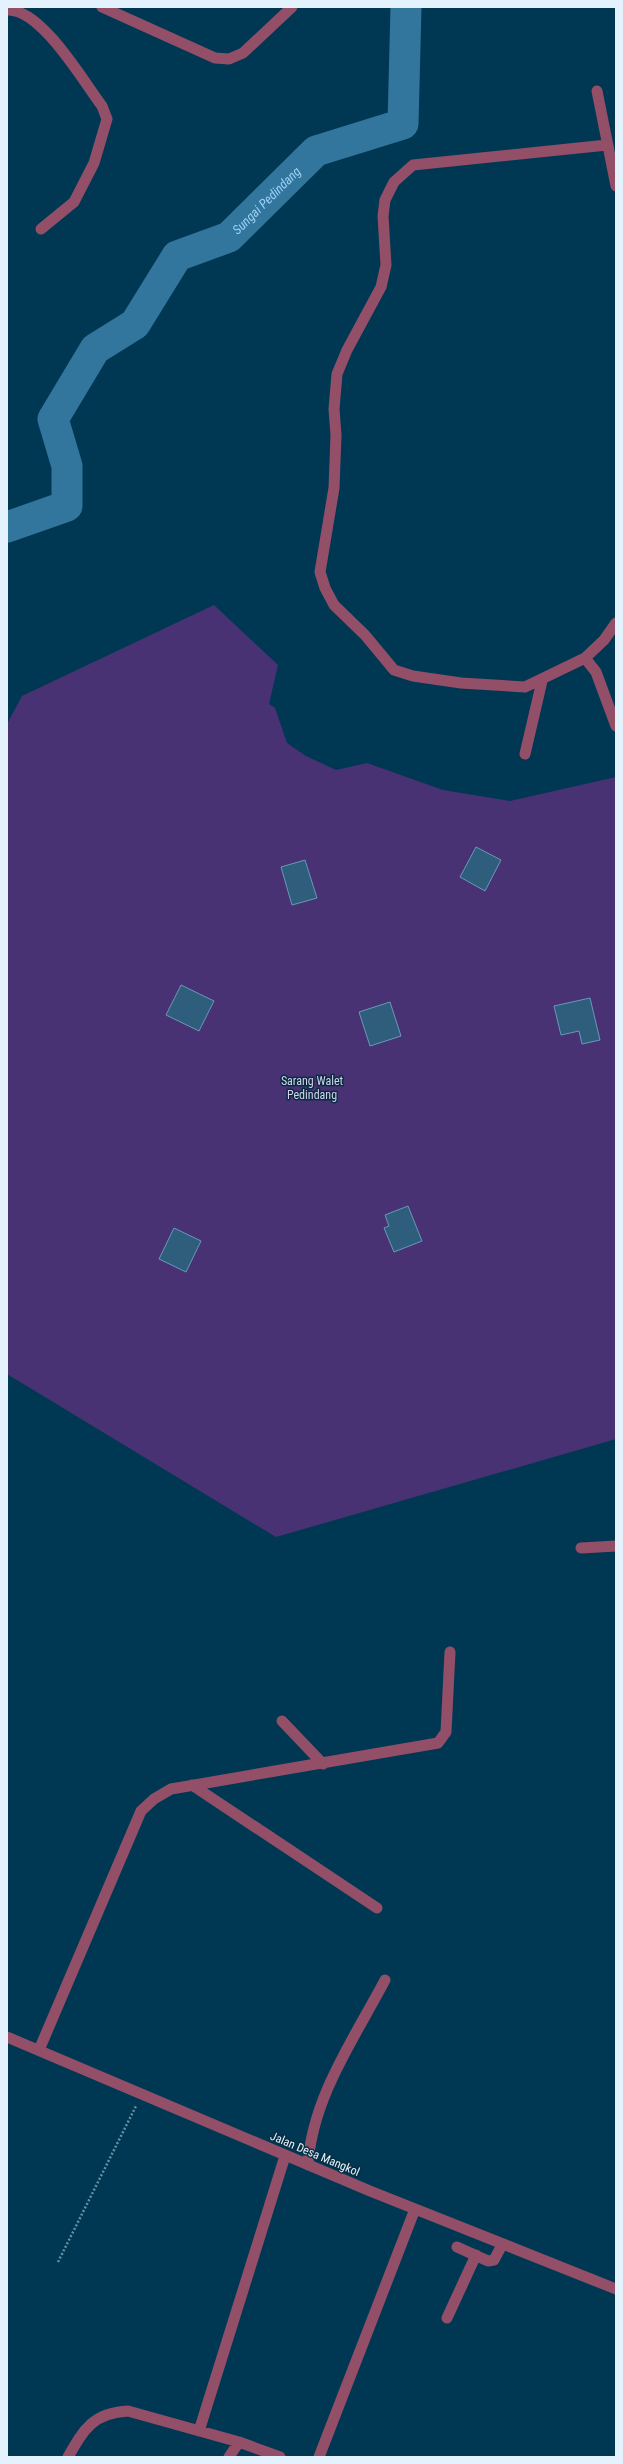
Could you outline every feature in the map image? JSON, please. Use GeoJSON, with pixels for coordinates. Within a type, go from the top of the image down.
{"type":"FeatureCollection","features":[{"type":"Feature","properties":{"kind":"street"},"geometry":{"type":"LineString","coordinates":[[102,7],[215,58],[229,59],[243,53],[292,7]]}},
{"type":"Feature","properties":{"kind":"street"},"geometry":{"type":"LineString","coordinates":[[12,9],[37,22],[51,36],[102,106],[107,118],[94,163],[74,202],[41,230]]}},
{"type":"Feature","properties":{"kind":"street"},"geometry":{"type":"LineString","coordinates":[[597,91],[616,186]]}},
{"type":"Feature","properties":{"kind":"street"},"geometry":{"type":"LineString","coordinates":[[607,145],[413,165],[394,182],[385,200],[383,216],[386,264],[381,287],[347,350],[337,374],[334,488],[320,572],[334,605],[365,635],[394,670],[413,676],[490,686],[525,687],[542,681],[585,658],[604,640],[616,623]]}},
{"type":"Feature","properties":{"kind":"street"},"geometry":{"type":"LineString","coordinates":[[585,658],[596,672],[616,726]]}},
{"type":"Feature","properties":{"kind":"street"},"geometry":{"type":"LineString","coordinates":[[525,754],[542,681]]}},
{"type":"Feature","properties":{"kind":"street"},"geometry":{"type":"LineString","coordinates":[[581,1548],[616,1546]]}},
{"type":"Feature","properties":{"kind":"street"},"geometry":{"type":"LineString","coordinates":[[39,2050],[141,1812],[154,1799],[171,1790],[192,1785],[438,1743],[446,1732],[450,1652]]}},
{"type":"Feature","properties":{"kind":"street"},"geometry":{"type":"LineString","coordinates":[[282,1721],[322,1764]]}},
{"type":"Feature","properties":{"kind":"street"},"geometry":{"type":"LineString","coordinates":[[192,1785],[377,1908]]}},
{"type":"Feature","properties":{"kind":"street"},"geometry":{"type":"LineString","coordinates":[[308,2165],[310,2140],[314,2121],[341,2061],[386,1980]]}},
{"type":"Feature","properties":{"kind":"street","name":"Jalan Desa Mangkol"},"geometry":{"type":"LineString","coordinates":[[7,2037],[285,2156],[415,2209],[460,2225],[502,2245],[616,2289]]}},
{"type":"Feature","properties":{"kind":"street"},"geometry":{"type":"LineString","coordinates":[[199,2431],[285,2156]]}},
{"type":"Feature","properties":{"kind":"street"},"geometry":{"type":"LineString","coordinates":[[319,2457],[415,2209]]}},
{"type":"Feature","properties":{"kind":"street"},"geometry":{"type":"LineString","coordinates":[[457,2247],[491,2261],[502,2245]]}},
{"type":"Feature","properties":{"kind":"street"},"geometry":{"type":"LineString","coordinates":[[447,2318],[476,2255]]}},
{"type":"Feature","properties":{"kind":"street"},"geometry":{"type":"LineString","coordinates":[[68,2457],[82,2432],[96,2419],[112,2412],[128,2411],[239,2442],[280,2457]]}},
{"type":"Feature","properties":{"kind":"street"},"geometry":{"type":"LineString","coordinates":[[229,2457],[239,2442]]}},
{"type":"Feature","properties":{"kind":"path"},"geometry":{"type":"LineString","coordinates":[[58,2262],[142,2095]]}},
{"type":"Feature","properties":{"kind":"green space","name":"Sarang Walet Pedindang"},"geometry":{"type":"Polygon","coordinates":[[[214,605],[278,665],[269,704],[275,708],[287,743],[306,756],[336,770],[367,763],[443,790],[510,801],[616,777],[616,1439],[276,1537],[7,1374],[7,724],[22,696],[214,605]]]}},
{"type":"Feature","properties":{"kind":"building"},"geometry":{"type":"Polygon","coordinates":[[[476,847],[501,860],[485,891],[460,877],[476,847]]]}},
{"type":"Feature","properties":{"kind":"building"},"geometry":{"type":"Polygon","coordinates":[[[305,860],[317,898],[292,905],[281,867],[305,860]]]}},
{"type":"Feature","properties":{"kind":"building"},"geometry":{"type":"Polygon","coordinates":[[[181,985],[214,1001],[199,1031],[166,1015],[181,985]]]}},
{"type":"Feature","properties":{"kind":"building"},"geometry":{"type":"Polygon","coordinates":[[[590,998],[600,1040],[582,1044],[579,1031],[561,1035],[554,1006],[590,998]]]}},
{"type":"Feature","properties":{"kind":"building"},"geometry":{"type":"Polygon","coordinates":[[[390,1002],[401,1036],[370,1046],[359,1012],[390,1002]]]}},
{"type":"Feature","properties":{"kind":"building"},"geometry":{"type":"Polygon","coordinates":[[[408,1206],[422,1241],[394,1252],[384,1228],[389,1226],[385,1215],[408,1206]]]}},
{"type":"Feature","properties":{"kind":"building"},"geometry":{"type":"Polygon","coordinates":[[[174,1228],[201,1241],[186,1272],[159,1259],[174,1228]]]}},
{"type":"Feature","properties":{"kind":"waterway","name":"Sungai Pedindang"},"geometry":{"type":"LineString","coordinates":[[7,527],[67,506],[67,466],[53,419],[95,349],[135,324],[177,256],[229,237],[316,151],[403,124],[406,7]]}}]}
